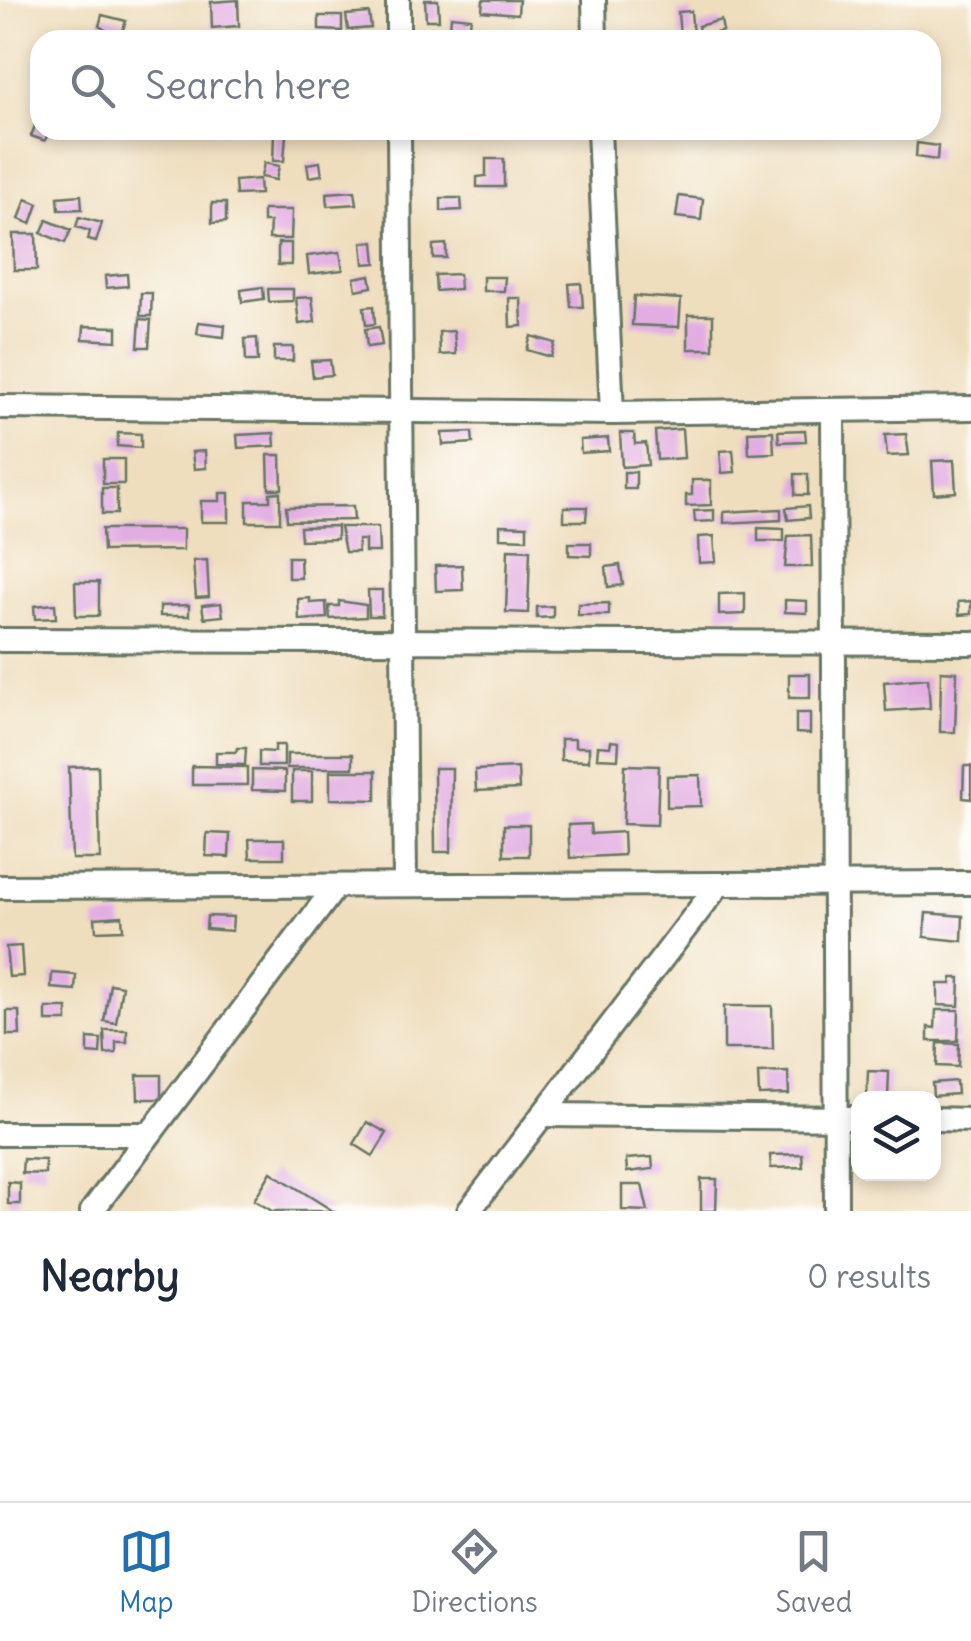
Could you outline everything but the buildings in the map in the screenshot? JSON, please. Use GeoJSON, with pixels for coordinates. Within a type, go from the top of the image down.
{"type":"FeatureCollection","features":[{"type":"Feature","properties":{"kind":"street"},"geometry":{"type":"LineString","coordinates":[[398,0],[398,30]]}},
{"type":"Feature","properties":{"kind":"street"},"geometry":{"type":"LineString","coordinates":[[594,0],[596,30]]}},
{"type":"Feature","properties":{"kind":"street"},"geometry":{"type":"LineString","coordinates":[[399,140],[405,885]]}},
{"type":"Feature","properties":{"kind":"street"},"geometry":{"type":"LineString","coordinates":[[600,140],[612,413]]}},
{"type":"Feature","properties":{"kind":"street"},"geometry":{"type":"LineString","coordinates":[[0,407],[612,413],[971,408]]}},
{"type":"Feature","properties":{"kind":"street"},"geometry":{"type":"LineString","coordinates":[[833,410],[835,884],[847,1118],[836,1211]]}},
{"type":"Feature","properties":{"kind":"street"},"geometry":{"type":"LineString","coordinates":[[0,640],[971,643]]}},
{"type":"Feature","properties":{"kind":"street"},"geometry":{"type":"LineString","coordinates":[[0,887],[971,883]]}},
{"type":"Feature","properties":{"kind":"street"},"geometry":{"type":"LineString","coordinates":[[469,1211],[719,884]]}},
{"type":"Feature","properties":{"kind":"street"},"geometry":{"type":"LineString","coordinates":[[92,1211],[336,886]]}},
{"type":"Feature","properties":{"kind":"street"},"geometry":{"type":"LineString","coordinates":[[542,1115],[847,1118]]}},
{"type":"Feature","properties":{"kind":"street"},"geometry":{"type":"LineString","coordinates":[[941,1119],[971,1120]]}},
{"type":"Feature","properties":{"kind":"street"},"geometry":{"type":"LineString","coordinates":[[0,1134],[149,1134]]}}]}
